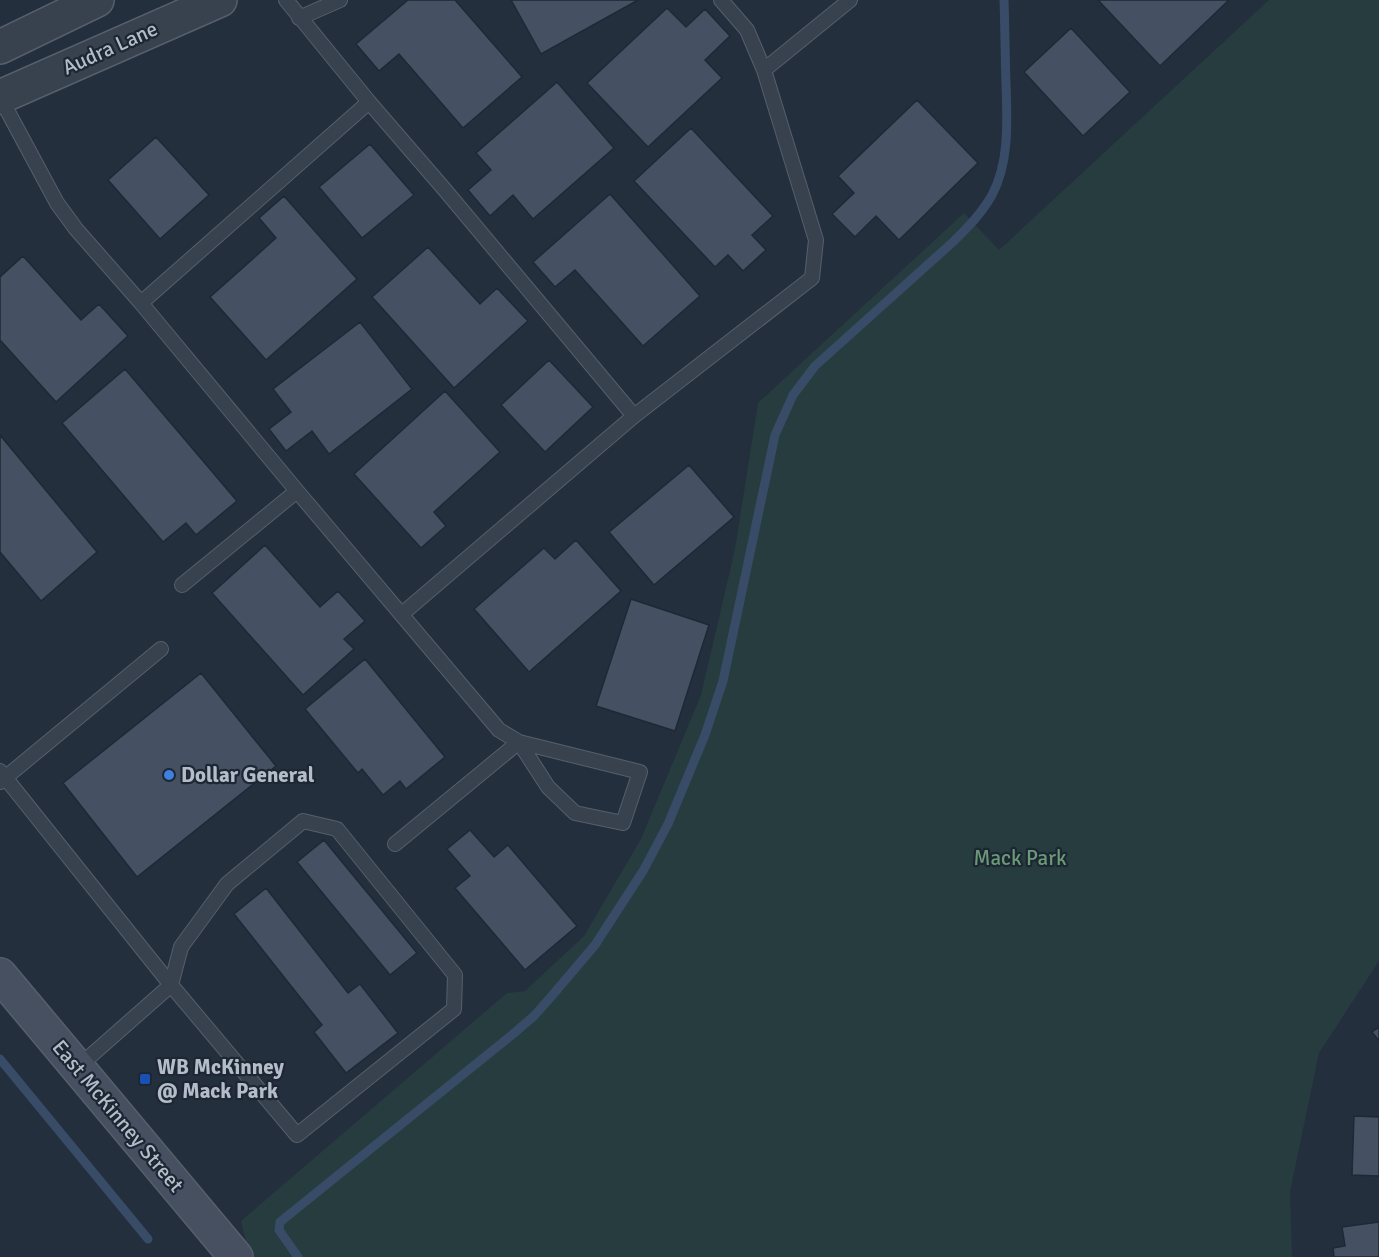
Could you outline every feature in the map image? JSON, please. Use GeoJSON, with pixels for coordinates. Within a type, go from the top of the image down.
{"type":"FeatureCollection","features":[{"type":"Feature","properties":{"kind":"main road","name":"East McKinney Street"},"geometry":{"type":"LineString","coordinates":[[0,975],[236,1257]]}},
{"type":"Feature","properties":{"kind":"street"},"geometry":{"type":"LineString","coordinates":[[0,47],[98,0]]}},
{"type":"Feature","properties":{"kind":"street","name":"Audra Lane"},"geometry":{"type":"LineString","coordinates":[[0,97],[220,0]]}},
{"type":"Feature","properties":{"kind":"lane"},"geometry":{"type":"LineString","coordinates":[[286,0],[634,416]]}},
{"type":"Feature","properties":{"kind":"lane"},"geometry":{"type":"LineString","coordinates":[[299,18],[340,0]]}},
{"type":"Feature","properties":{"kind":"lane"},"geometry":{"type":"LineString","coordinates":[[402,614],[634,416],[812,278],[816,240],[764,70],[747,30],[721,0]]}},
{"type":"Feature","properties":{"kind":"lane"},"geometry":{"type":"LineString","coordinates":[[764,70],[850,0]]}},
{"type":"Feature","properties":{"kind":"lane"},"geometry":{"type":"LineString","coordinates":[[0,97],[57,203],[76,229],[141,303],[499,730],[519,742],[640,772],[623,823],[575,813],[548,787],[519,742]]}},
{"type":"Feature","properties":{"kind":"lane"},"geometry":{"type":"LineString","coordinates":[[141,303],[369,102]]}},
{"type":"Feature","properties":{"kind":"lane"},"geometry":{"type":"LineString","coordinates":[[182,585],[297,491]]}},
{"type":"Feature","properties":{"kind":"lane"},"geometry":{"type":"LineString","coordinates":[[78,1067],[171,985],[181,947],[227,884],[303,821],[337,829],[455,975],[454,1009],[297,1135],[171,985],[2,776],[161,649]]}},
{"type":"Feature","properties":{"kind":"lane"},"geometry":{"type":"LineString","coordinates":[[395,844],[519,742]]}},
{"type":"Feature","properties":{"kind":"green space","name":"Mack Park"},"geometry":{"type":"Polygon","coordinates":[[[1269,0],[1379,0],[1379,961],[1319,1053],[1290,1192],[1292,1257],[250,1257],[241,1221],[507,993],[525,991],[584,936],[641,839],[701,695],[735,549],[758,403],[964,213],[999,250],[1269,0]]]}},
{"type":"Feature","properties":{"kind":"building"},"geometry":{"type":"Polygon","coordinates":[[[408,0],[455,0],[522,77],[463,128],[399,54],[379,71],[356,44],[408,0]]]}},
{"type":"Feature","properties":{"kind":"building"},"geometry":{"type":"Polygon","coordinates":[[[511,0],[638,0],[541,54],[511,0]]]}},
{"type":"Feature","properties":{"kind":"building"},"geometry":{"type":"Polygon","coordinates":[[[1098,0],[1229,0],[1160,66],[1098,0]]]}},
{"type":"Feature","properties":{"kind":"building"},"geometry":{"type":"Polygon","coordinates":[[[667,8],[686,27],[705,9],[730,36],[705,60],[722,78],[648,147],[587,83],[667,8]]]}},
{"type":"Feature","properties":{"kind":"building"},"geometry":{"type":"Polygon","coordinates":[[[1071,28],[1130,92],[1083,136],[1024,72],[1071,28]]]}},
{"type":"Feature","properties":{"kind":"building"},"geometry":{"type":"Polygon","coordinates":[[[557,82],[614,148],[533,219],[513,195],[490,216],[468,190],[491,170],[476,153],[557,82]]]}},
{"type":"Feature","properties":{"kind":"building"},"geometry":{"type":"Polygon","coordinates":[[[917,100],[978,163],[899,240],[876,216],[855,237],[832,214],[854,193],[838,176],[917,100]]]}},
{"type":"Feature","properties":{"kind":"building"},"geometry":{"type":"Polygon","coordinates":[[[691,128],[773,216],[752,235],[766,250],[743,271],[728,255],[715,267],[634,181],[691,128]]]}},
{"type":"Feature","properties":{"kind":"building"},"geometry":{"type":"Polygon","coordinates":[[[156,137],[209,195],[160,239],[108,180],[156,137]]]}},
{"type":"Feature","properties":{"kind":"building"},"geometry":{"type":"Polygon","coordinates":[[[370,144],[414,195],[362,238],[319,187],[370,144]]]}},
{"type":"Feature","properties":{"kind":"building"},"geometry":{"type":"Polygon","coordinates":[[[610,194],[700,296],[643,346],[575,270],[555,287],[533,262],[610,194]]]}},
{"type":"Feature","properties":{"kind":"building"},"geometry":{"type":"Polygon","coordinates":[[[284,196],[357,279],[266,360],[210,297],[276,238],[259,218],[284,196]]]}},
{"type":"Feature","properties":{"kind":"building"},"geometry":{"type":"Polygon","coordinates":[[[428,247],[480,304],[497,288],[528,321],[454,388],[372,297],[428,247]]]}},
{"type":"Feature","properties":{"kind":"building"},"geometry":{"type":"Polygon","coordinates":[[[23,256],[81,320],[99,304],[128,336],[56,402],[0,340],[0,277],[23,256]]]}},
{"type":"Feature","properties":{"kind":"building"},"geometry":{"type":"Polygon","coordinates":[[[360,322],[412,389],[329,454],[312,431],[286,451],[269,429],[291,412],[273,389],[360,322]]]}},
{"type":"Feature","properties":{"kind":"building"},"geometry":{"type":"Polygon","coordinates":[[[549,360],[593,407],[545,452],[501,405],[549,360]]]}},
{"type":"Feature","properties":{"kind":"building"},"geometry":{"type":"Polygon","coordinates":[[[125,369],[237,501],[196,535],[186,523],[163,542],[62,423],[125,369]]]}},
{"type":"Feature","properties":{"kind":"building"},"geometry":{"type":"Polygon","coordinates":[[[445,391],[500,452],[434,512],[446,526],[421,548],[354,474],[445,391]]]}},
{"type":"Feature","properties":{"kind":"building"},"geometry":{"type":"Polygon","coordinates":[[[0,435],[97,552],[41,601],[0,552],[0,435]]]}},
{"type":"Feature","properties":{"kind":"building"},"geometry":{"type":"Polygon","coordinates":[[[689,465],[734,517],[654,585],[609,532],[689,465]]]}},
{"type":"Feature","properties":{"kind":"building"},"geometry":{"type":"Polygon","coordinates":[[[576,540],[621,591],[529,672],[474,609],[544,548],[555,559],[576,540]]]}},
{"type":"Feature","properties":{"kind":"building"},"geometry":{"type":"Polygon","coordinates":[[[265,545],[320,607],[338,591],[365,621],[344,639],[354,649],[303,695],[212,593],[265,545]]]}},
{"type":"Feature","properties":{"kind":"building"},"geometry":{"type":"Polygon","coordinates":[[[631,599],[709,625],[675,731],[596,706],[631,599]]]}},
{"type":"Feature","properties":{"kind":"building"},"geometry":{"type":"Polygon","coordinates":[[[365,659],[445,757],[406,789],[400,781],[383,795],[362,769],[358,773],[305,709],[365,659]]]}},
{"type":"Feature","properties":{"kind":"building","name":"Dollar General"},"geometry":{"type":"Polygon","coordinates":[[[201,673],[276,766],[137,877],[63,783],[201,673]]]}},
{"type":"Feature","properties":{"kind":"building"},"geometry":{"type":"Polygon","coordinates":[[[470,830],[494,857],[508,845],[577,926],[525,970],[455,888],[470,876],[447,849],[470,830]]]}},
{"type":"Feature","properties":{"kind":"building"},"geometry":{"type":"Polygon","coordinates":[[[324,840],[417,953],[390,975],[297,862],[324,840]]]}},
{"type":"Feature","properties":{"kind":"building"},"geometry":{"type":"Polygon","coordinates":[[[266,888],[348,993],[360,984],[398,1033],[346,1073],[314,1032],[322,1025],[234,914],[266,888]]]}},
{"type":"Feature","properties":{"kind":"building"},"geometry":{"type":"Polygon","coordinates":[[[1379,1027],[1379,1041],[1372,1032],[1379,1027]]]}},
{"type":"Feature","properties":{"kind":"building"},"geometry":{"type":"Polygon","coordinates":[[[1354,1116],[1379,1117],[1379,1176],[1352,1175],[1354,1116]]]}},
{"type":"Feature","properties":{"kind":"building"},"geometry":{"type":"Polygon","coordinates":[[[1379,1222],[1379,1257],[1334,1257],[1333,1248],[1345,1246],[1342,1227],[1379,1222]]]}},
{"type":"Feature","properties":{"kind":"waterway"},"geometry":{"type":"LineString","coordinates":[[298,1257],[279,1230],[280,1222],[534,1016],[595,945],[643,871],[668,824],[705,735],[723,681],[775,435],[793,395],[815,366],[954,241],[984,208],[998,182],[1005,154],[1007,126],[1004,0]]}},
{"type":"Feature","properties":{"kind":"waterway"},"geometry":{"type":"LineString","coordinates":[[0,1059],[148,1239]]}},
{"type":"Feature","properties":{"kind":"place","name":"Dollar General"},"geometry":{"type":"Point","coordinates":[169,775]}},
{"type":"Feature","properties":{"kind":"place","name":"WB McKinney @ Mack Park"},"geometry":{"type":"Point","coordinates":[145,1079]}}]}
